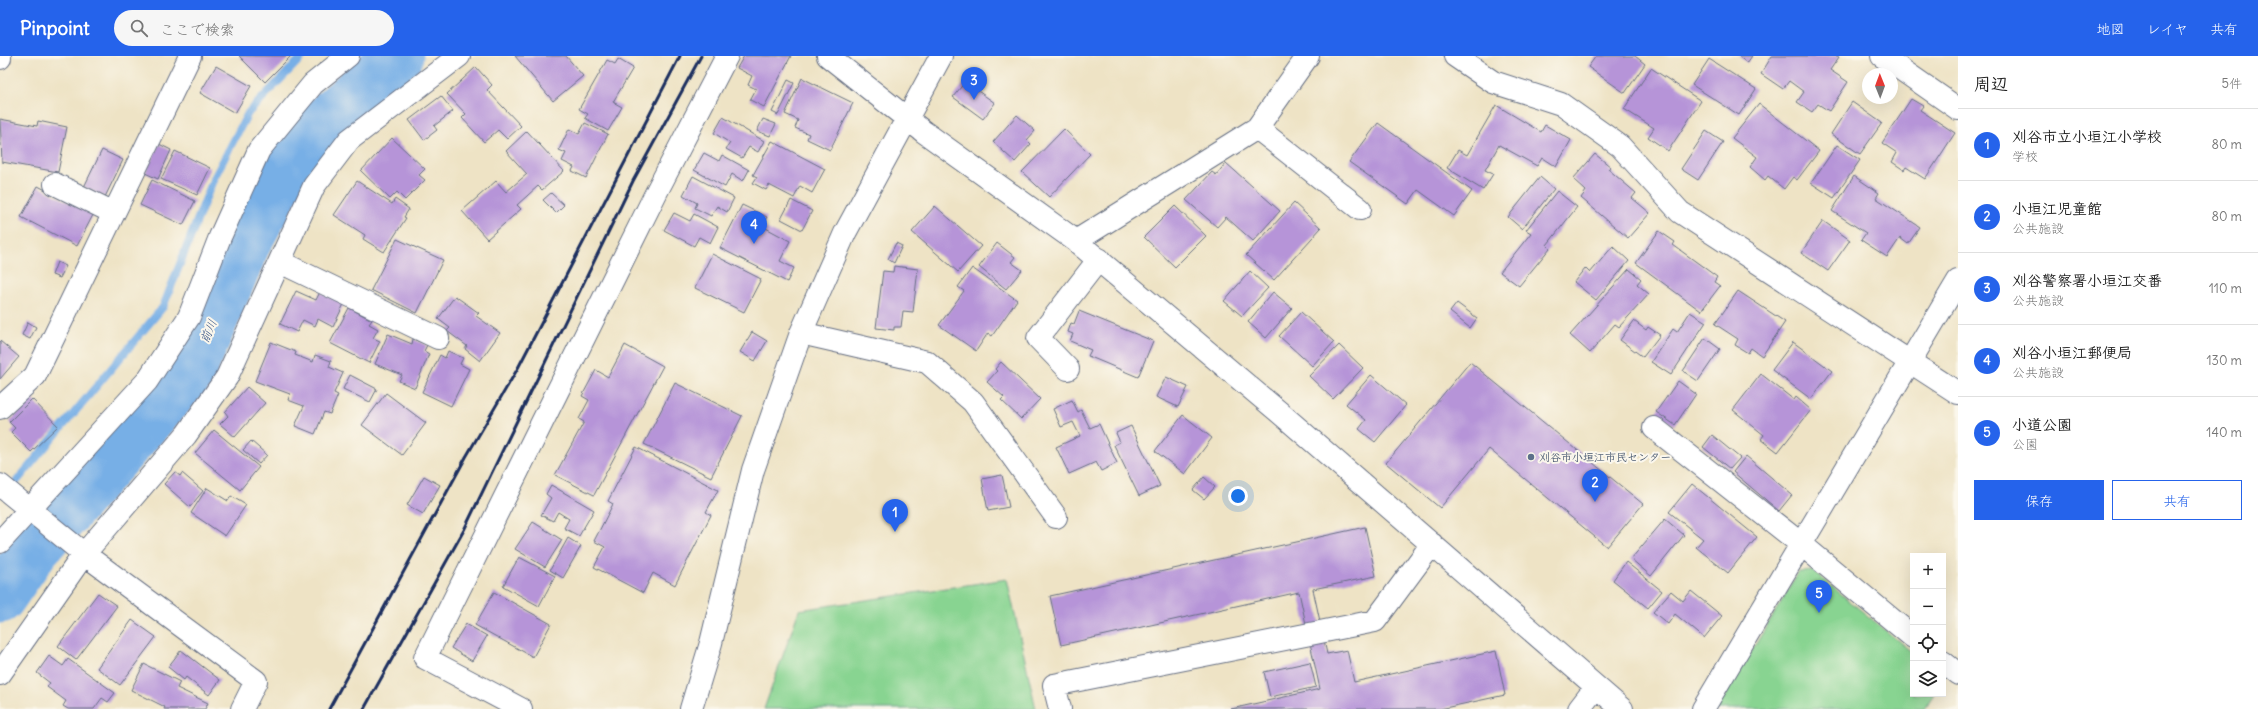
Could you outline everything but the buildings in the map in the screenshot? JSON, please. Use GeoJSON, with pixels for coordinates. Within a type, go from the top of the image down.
{"type":"FeatureCollection","features":[{"type":"Feature","properties":{"kind":"street"},"geometry":{"type":"LineString","coordinates":[[0,408],[35,376],[190,56]]}},
{"type":"Feature","properties":{"kind":"street"},"geometry":{"type":"LineString","coordinates":[[0,542],[28,509],[147,381],[189,317],[220,237],[259,150],[313,84],[348,56]]}},
{"type":"Feature","properties":{"kind":"street"},"geometry":{"type":"LineString","coordinates":[[0,674],[84,554],[186,435],[227,377],[314,186],[349,140],[460,56]]}},
{"type":"Feature","properties":{"kind":"street"},"geometry":{"type":"LineString","coordinates":[[521,709],[425,658],[657,191],[727,56]]}},
{"type":"Feature","properties":{"kind":"street"},"geometry":{"type":"LineString","coordinates":[[828,56],[908,120],[1076,241],[1098,259],[1432,544],[1622,709]]}},
{"type":"Feature","properties":{"kind":"street"},"geometry":{"type":"LineString","coordinates":[[691,709],[711,643],[752,470],[801,332],[845,233],[908,120],[941,56]]}},
{"type":"Feature","properties":{"kind":"street"},"geometry":{"type":"LineString","coordinates":[[1076,241],[1257,128],[1308,56]]}},
{"type":"Feature","properties":{"kind":"street"},"geometry":{"type":"LineString","coordinates":[[1455,56],[1493,82],[1561,104],[1620,146],[1680,212],[1958,393]]}},
{"type":"Feature","properties":{"kind":"street"},"geometry":{"type":"LineString","coordinates":[[1882,56],[1958,109]]}},
{"type":"Feature","properties":{"kind":"street"},"geometry":{"type":"LineString","coordinates":[[1257,128],[1360,209]]}},
{"type":"Feature","properties":{"kind":"street"},"geometry":{"type":"LineString","coordinates":[[55,184],[114,213]]}},
{"type":"Feature","properties":{"kind":"street"},"geometry":{"type":"LineString","coordinates":[[1068,369],[1038,338],[1098,259]]}},
{"type":"Feature","properties":{"kind":"street"},"geometry":{"type":"LineString","coordinates":[[280,262],[438,338]]}},
{"type":"Feature","properties":{"kind":"street"},"geometry":{"type":"LineString","coordinates":[[1703,709],[1958,281]]}},
{"type":"Feature","properties":{"kind":"street"},"geometry":{"type":"LineString","coordinates":[[801,332],[927,362],[973,402],[1056,517]]}},
{"type":"Feature","properties":{"kind":"street"},"geometry":{"type":"LineString","coordinates":[[1654,428],[1800,544],[1910,635]]}},
{"type":"Feature","properties":{"kind":"street"},"geometry":{"type":"LineString","coordinates":[[0,485],[84,554],[256,682],[242,709]]}},
{"type":"Feature","properties":{"kind":"street"},"geometry":{"type":"LineString","coordinates":[[1060,709],[1054,685],[1375,621],[1432,544]]}},
{"type":"Feature","properties":{"kind":"street"},"geometry":{"type":"LineString","coordinates":[[1946,664],[1958,674]]}},
{"type":"Feature","properties":{"kind":"street"},"geometry":{"type":"LineString","coordinates":[[1579,709],[1596,687]]}},
{"type":"Feature","properties":{"kind":"green space"},"geometry":{"type":"Polygon","coordinates":[[[1813,571],[1910,651],[1910,697],[1932,697],[1924,709],[1717,709],[1799,572],[1813,571]]]}},
{"type":"Feature","properties":{"kind":"green space"},"geometry":{"type":"Polygon","coordinates":[[[1007,579],[1036,709],[764,709],[799,610],[1007,579]]]}},
{"type":"Feature","properties":{"kind":"waterway"},"geometry":{"type":"LineString","coordinates":[[16,482],[163,307],[213,180],[248,113],[303,56]]}},
{"type":"Feature","properties":{"kind":"waterway","name":"前川"},"geometry":{"type":"LineString","coordinates":[[0,598],[34,549],[191,371],[245,244],[300,143],[398,56]]}},
{"type":"Feature","properties":{"kind":"railway"},"geometry":{"type":"LineString","coordinates":[[329,709],[466,457],[518,368],[680,56]]}},
{"type":"Feature","properties":{"kind":"railway"},"geometry":{"type":"LineString","coordinates":[[364,709],[464,530],[633,181],[701,56]]}},
{"type":"Feature","properties":{"kind":"place","name":"刈谷警察署小垣江交番"},"geometry":{"type":"Point","coordinates":[974,100]}},
{"type":"Feature","properties":{"kind":"place","name":"刈谷小垣江郵便局"},"geometry":{"type":"Point","coordinates":[754,244]}},
{"type":"Feature","properties":{"kind":"place","name":"刈谷市小垣江市民センター"},"geometry":{"type":"Point","coordinates":[1531,457]}},
{"type":"Feature","properties":{"kind":"place","name":"小垣江児童館"},"geometry":{"type":"Point","coordinates":[1595,502]}},
{"type":"Feature","properties":{"kind":"place","name":"刈谷市立小垣江小学校"},"geometry":{"type":"Point","coordinates":[895,532]}},
{"type":"Feature","properties":{"kind":"place","name":"小道公園"},"geometry":{"type":"Point","coordinates":[1819,613]}}]}
